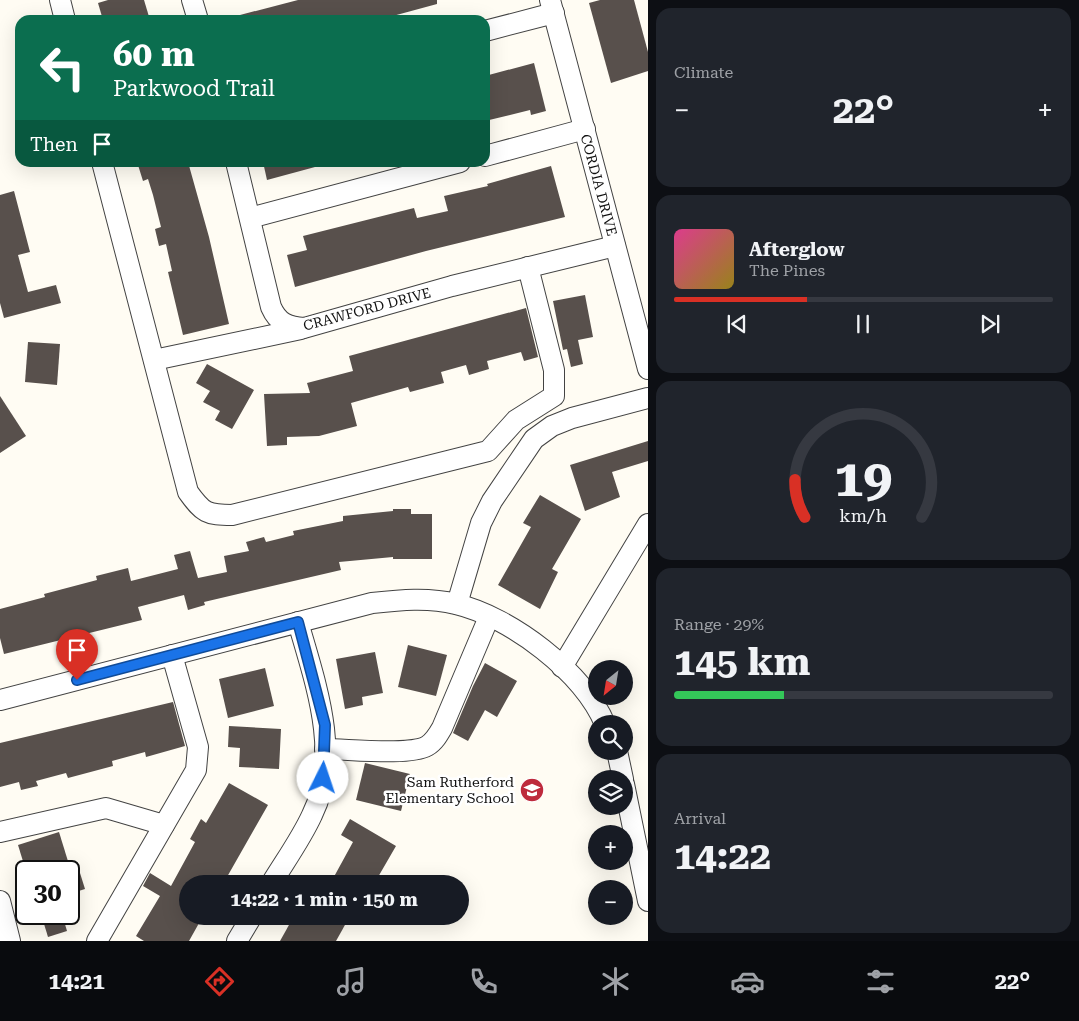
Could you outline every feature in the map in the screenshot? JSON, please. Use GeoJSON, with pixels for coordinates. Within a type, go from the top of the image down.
{"type":"FeatureCollection","features":[{"type":"Feature","properties":{"kind":"street"},"geometry":{"type":"LineString","coordinates":[[60,0],[64,15]]}},
{"type":"Feature","properties":{"kind":"street"},"geometry":{"type":"LineString","coordinates":[[192,0],[196,15]]}},
{"type":"Feature","properties":{"kind":"street"},"geometry":{"type":"LineString","coordinates":[[490,29],[552,6]]}},
{"type":"Feature","properties":{"kind":"street","name":"CORDIA DRIVE"},"geometry":{"type":"LineString","coordinates":[[552,6],[648,369]]}},
{"type":"Feature","properties":{"kind":"street"},"geometry":{"type":"LineString","coordinates":[[490,155],[585,130]]}},
{"type":"Feature","properties":{"kind":"street"},"geometry":{"type":"LineString","coordinates":[[103,167],[188,492],[200,509],[211,515],[232,515],[488,451],[516,420],[554,396],[554,370],[528,267]]}},
{"type":"Feature","properties":{"kind":"street","name":"CRAWFORD DRIVE"},"geometry":{"type":"LineString","coordinates":[[237,167],[275,317],[290,327],[304,328],[387,303],[615,246]]}},
{"type":"Feature","properties":{"kind":"street"},"geometry":{"type":"LineString","coordinates":[[250,218],[441,167]]}},
{"type":"Feature","properties":{"kind":"street"},"geometry":{"type":"LineString","coordinates":[[154,360],[304,328]]}},
{"type":"Feature","properties":{"kind":"street"},"geometry":{"type":"LineString","coordinates":[[457,604],[481,523],[492,501],[534,439],[552,426],[572,418],[648,398]]}},
{"type":"Feature","properties":{"kind":"street"},"geometry":{"type":"LineString","coordinates":[[562,667],[648,524]]}},
{"type":"Feature","properties":{"kind":"street"},"geometry":{"type":"LineString","coordinates":[[0,700],[372,603],[410,599],[457,604],[515,629],[544,649],[576,681],[599,715]]}},
{"type":"Feature","properties":{"kind":"street"},"geometry":{"type":"LineString","coordinates":[[325,749],[409,751],[426,746],[433,741],[442,728],[489,617]]}},
{"type":"Feature","properties":{"kind":"street"},"geometry":{"type":"LineString","coordinates":[[276,875],[313,814],[323,778],[325,725],[298,622]]}},
{"type":"Feature","properties":{"kind":"street"},"geometry":{"type":"LineString","coordinates":[[97,941],[196,770],[198,747],[172,655]]}},
{"type":"Feature","properties":{"kind":"street"},"geometry":{"type":"LineString","coordinates":[[0,832],[106,808],[164,825]]}},
{"type":"Feature","properties":{"kind":"street"},"geometry":{"type":"LineString","coordinates":[[630,815],[648,901]]}},
{"type":"Feature","properties":{"kind":"street"},"geometry":{"type":"LineString","coordinates":[[0,901],[10,941]]}},
{"type":"Feature","properties":{"kind":"street"},"geometry":{"type":"LineString","coordinates":[[237,941],[247,925]]}},
{"type":"Feature","properties":{"kind":"building"},"geometry":{"type":"Polygon","coordinates":[[[108,0],[144,0],[148,15],[102,15],[98,3],[108,0]]]}},
{"type":"Feature","properties":{"kind":"building"},"geometry":{"type":"Polygon","coordinates":[[[298,0],[437,0],[437,4],[396,15],[240,15],[298,0]]]}},
{"type":"Feature","properties":{"kind":"building"},"geometry":{"type":"Polygon","coordinates":[[[600,0],[634,0],[648,52],[648,71],[611,83],[589,3],[600,0]]]}},
{"type":"Feature","properties":{"kind":"building"},"geometry":{"type":"Polygon","coordinates":[[[534,63],[546,111],[531,115],[530,110],[490,120],[490,75],[534,63]]]}},
{"type":"Feature","properties":{"kind":"building"},"geometry":{"type":"Polygon","coordinates":[[[551,166],[565,217],[426,251],[295,287],[287,255],[307,250],[303,236],[414,208],[417,218],[448,211],[444,196],[488,186],[487,184],[551,166]]]}},
{"type":"Feature","properties":{"kind":"building"},"geometry":{"type":"Polygon","coordinates":[[[139,167],[189,167],[209,237],[229,324],[183,335],[168,272],[172,271],[166,244],[159,246],[155,229],[161,227],[148,179],[143,181],[139,167]]]}},
{"type":"Feature","properties":{"kind":"building"},"geometry":{"type":"Polygon","coordinates":[[[264,167],[315,167],[267,180],[264,167]]]}},
{"type":"Feature","properties":{"kind":"building"},"geometry":{"type":"Polygon","coordinates":[[[14,191],[30,252],[18,255],[28,292],[56,285],[61,303],[4,318],[0,303],[0,195],[14,191]]]}},
{"type":"Feature","properties":{"kind":"building"},"geometry":{"type":"Polygon","coordinates":[[[585,295],[593,337],[578,340],[583,364],[571,367],[567,349],[563,350],[553,301],[585,295]]]}},
{"type":"Feature","properties":{"kind":"building"},"geometry":{"type":"Polygon","coordinates":[[[526,308],[538,357],[524,361],[521,352],[487,361],[489,369],[469,375],[466,365],[441,372],[444,383],[410,392],[408,387],[351,403],[357,426],[319,436],[287,437],[287,445],[267,446],[264,394],[310,393],[307,383],[353,371],[349,356],[526,308]]]}},
{"type":"Feature","properties":{"kind":"building"},"geometry":{"type":"Polygon","coordinates":[[[28,342],[60,344],[57,385],[25,382],[28,342]]]}},
{"type":"Feature","properties":{"kind":"building"},"geometry":{"type":"Polygon","coordinates":[[[207,364],[254,390],[232,429],[215,420],[220,411],[203,402],[210,391],[196,383],[207,364]]]}},
{"type":"Feature","properties":{"kind":"building"},"geometry":{"type":"Polygon","coordinates":[[[0,396],[26,436],[0,453],[0,396]]]}},
{"type":"Feature","properties":{"kind":"building"},"geometry":{"type":"Polygon","coordinates":[[[648,441],[648,461],[612,472],[620,497],[585,511],[570,465],[648,441]]]}},
{"type":"Feature","properties":{"kind":"building"},"geometry":{"type":"Polygon","coordinates":[[[540,495],[581,519],[552,569],[558,572],[540,609],[498,585],[531,527],[523,523],[540,495]]]}},
{"type":"Feature","properties":{"kind":"building"},"geometry":{"type":"Polygon","coordinates":[[[393,509],[411,509],[411,514],[432,514],[432,559],[393,559],[393,557],[339,562],[341,570],[204,602],[205,605],[188,610],[184,595],[138,607],[142,620],[4,654],[0,638],[0,609],[45,597],[44,594],[97,580],[96,576],[128,568],[131,581],[178,569],[174,555],[190,551],[198,578],[227,572],[224,556],[249,551],[246,542],[264,537],[266,542],[294,535],[293,531],[343,521],[343,516],[393,511],[393,509]]]}},
{"type":"Feature","properties":{"kind":"building"},"geometry":{"type":"Polygon","coordinates":[[[408,645],[447,655],[436,696],[398,687],[408,645]]]}},
{"type":"Feature","properties":{"kind":"building"},"geometry":{"type":"Polygon","coordinates":[[[375,652],[383,693],[362,697],[363,705],[345,709],[336,659],[375,652]]]}},
{"type":"Feature","properties":{"kind":"building"},"geometry":{"type":"Polygon","coordinates":[[[485,663],[517,681],[497,717],[485,710],[468,741],[453,733],[485,663]]]}},
{"type":"Feature","properties":{"kind":"building"},"geometry":{"type":"Polygon","coordinates":[[[265,668],[274,706],[228,718],[219,679],[265,668]]]}},
{"type":"Feature","properties":{"kind":"building"},"geometry":{"type":"Polygon","coordinates":[[[173,702],[185,746],[146,757],[145,752],[112,761],[113,766],[68,778],[66,773],[36,781],[38,786],[21,790],[19,782],[0,787],[0,743],[173,702]]]}},
{"type":"Feature","properties":{"kind":"building"},"geometry":{"type":"Polygon","coordinates":[[[229,726],[281,729],[279,769],[239,767],[240,748],[228,747],[229,726]]]}},
{"type":"Feature","properties":{"kind":"building"},"geometry":{"type":"Polygon","coordinates":[[[365,763],[410,774],[401,811],[356,800],[365,763]]]}},
{"type":"Feature","properties":{"kind":"building"},"geometry":{"type":"Polygon","coordinates":[[[229,783],[268,805],[228,875],[179,875],[179,925],[198,925],[189,941],[144,941],[136,936],[160,896],[143,886],[150,873],[171,886],[195,842],[190,839],[201,819],[206,823],[229,783]]]}},
{"type":"Feature","properties":{"kind":"building"},"geometry":{"type":"Polygon","coordinates":[[[350,819],[396,846],[379,875],[335,875],[353,842],[341,835],[350,819]]]}},
{"type":"Feature","properties":{"kind":"building"},"geometry":{"type":"Polygon","coordinates":[[[59,832],[68,860],[23,860],[18,845],[59,832]]]}},
{"type":"Feature","properties":{"kind":"building"},"geometry":{"type":"Polygon","coordinates":[[[80,873],[85,889],[80,891],[80,873]]]}},
{"type":"Feature","properties":{"kind":"building"},"geometry":{"type":"Polygon","coordinates":[[[44,925],[65,925],[67,931],[48,937],[44,925]]]}},
{"type":"Feature","properties":{"kind":"building"},"geometry":{"type":"Polygon","coordinates":[[[289,925],[345,925],[336,941],[280,941],[289,925]]]}},
{"type":"Feature","properties":{"kind":"place","name":"Sam Rutherford Elementary School"},"geometry":{"type":"Point","coordinates":[532,790]}},
{"type":"Feature","properties":{"kind":"route"},"geometry":{"type":"LineString","coordinates":[[77,680],[298,622],[325,725],[323,778]]}}]}
